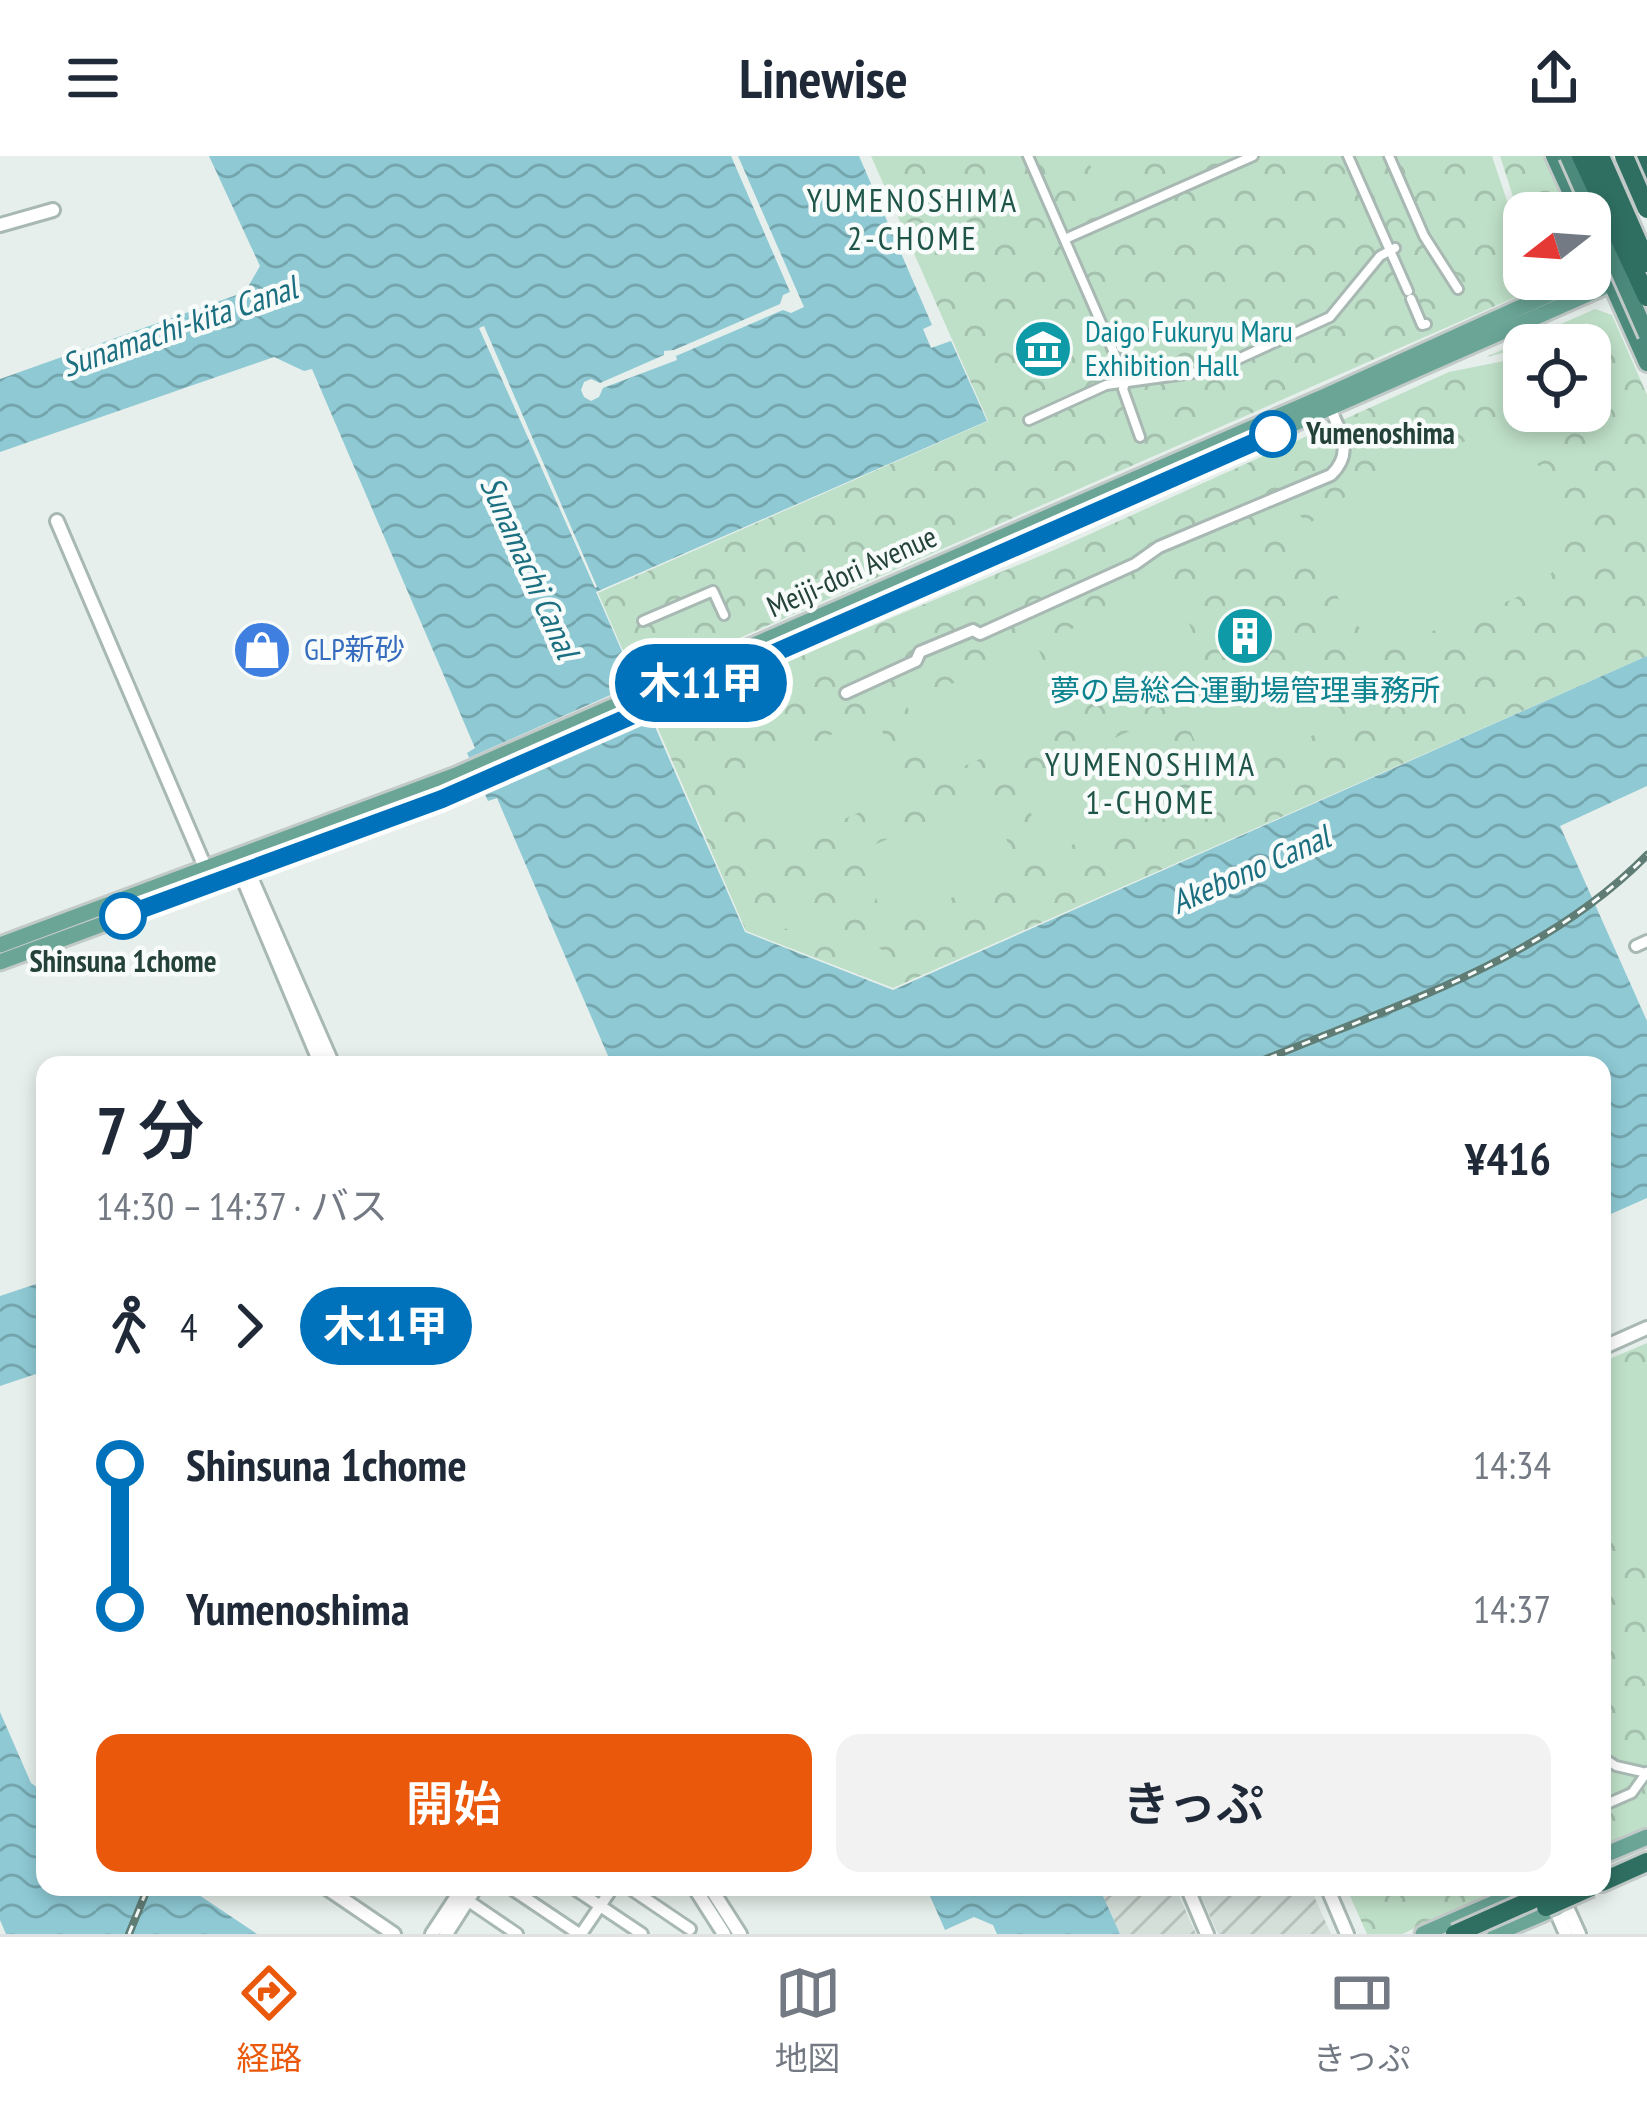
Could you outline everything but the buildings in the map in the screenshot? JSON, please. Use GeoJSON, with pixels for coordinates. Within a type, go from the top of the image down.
{"type":"FeatureCollection","features":[{"type":"Feature","properties":{"kind":"highway"},"geometry":{"type":"LineString","coordinates":[[1554,156],[1570,192]]}},
{"type":"Feature","properties":{"kind":"highway"},"geometry":{"type":"LineString","coordinates":[[1567,156],[1585,191],[1594,196],[1647,171],[1641,156]]}},
{"type":"Feature","properties":{"kind":"highway"},"geometry":{"type":"LineString","coordinates":[[1567,156],[1647,334]]}},
{"type":"Feature","properties":{"kind":"highway"},"geometry":{"type":"LineString","coordinates":[[1581,156],[1647,297]]}},
{"type":"Feature","properties":{"kind":"highway"},"geometry":{"type":"LineString","coordinates":[[1600,156],[1647,266]]}},
{"type":"Feature","properties":{"kind":"highway"},"geometry":{"type":"LineString","coordinates":[[1624,156],[1647,209]]}},
{"type":"Feature","properties":{"kind":"highway"},"geometry":{"type":"LineString","coordinates":[[1611,300],[1647,363]]}},
{"type":"Feature","properties":{"kind":"highway"},"geometry":{"type":"LineString","coordinates":[[1611,1867],[1647,1851]]}},
{"type":"Feature","properties":{"kind":"highway"},"geometry":{"type":"LineString","coordinates":[[1611,1879],[1647,1865]]}},
{"type":"Feature","properties":{"kind":"highway"},"geometry":{"type":"LineString","coordinates":[[1459,1934],[1551,1896]]}},
{"type":"Feature","properties":{"kind":"highway"},"geometry":{"type":"LineString","coordinates":[[1485,1934],[1571,1896]]}},
{"type":"Feature","properties":{"kind":"main road","name":"Meiji-dori Avenue"},"geometry":{"type":"LineString","coordinates":[[1611,270],[1647,250]]}},
{"type":"Feature","properties":{"kind":"main road","name":"Meiji-dori Avenue"},"geometry":{"type":"LineString","coordinates":[[1611,274],[1647,266]]}},
{"type":"Feature","properties":{"kind":"main road","name":"Meiji-dori Avenue"},"geometry":{"type":"LineString","coordinates":[[242,864],[1545,300]]}},
{"type":"Feature","properties":{"kind":"main road","name":"Meiji-dori Avenue"},"geometry":{"type":"LineString","coordinates":[[0,945],[442,799],[1330,407],[1551,300]]}},
{"type":"Feature","properties":{"kind":"main road","name":"Meiji-dori Avenue"},"geometry":{"type":"LineString","coordinates":[[0,962],[209,875]]}},
{"type":"Feature","properties":{"kind":"main road"},"geometry":{"type":"LineString","coordinates":[[1611,1852],[1647,1837]]}},
{"type":"Feature","properties":{"kind":"main road"},"geometry":{"type":"LineString","coordinates":[[1611,1876],[1647,1865]]}},
{"type":"Feature","properties":{"kind":"main road"},"geometry":{"type":"LineString","coordinates":[[1423,1934],[1511,1896]]}},
{"type":"Feature","properties":{"kind":"main road"},"geometry":{"type":"LineString","coordinates":[[1495,1934],[1553,1896]]}},
{"type":"Feature","properties":{"kind":"street"},"geometry":{"type":"LineString","coordinates":[[1028,156],[1126,380],[1123,389],[1140,437]]}},
{"type":"Feature","properties":{"kind":"street"},"geometry":{"type":"LineString","coordinates":[[1065,239],[1253,156]]}},
{"type":"Feature","properties":{"kind":"street"},"geometry":{"type":"LineString","coordinates":[[1348,156],[1393,249],[1422,325],[1426,324]]}},
{"type":"Feature","properties":{"kind":"street"},"geometry":{"type":"LineString","coordinates":[[1389,156],[1424,236],[1458,290]]}},
{"type":"Feature","properties":{"kind":"street"},"geometry":{"type":"LineString","coordinates":[[0,225],[53,210]]}},
{"type":"Feature","properties":{"kind":"street"},"geometry":{"type":"LineString","coordinates":[[1029,420],[1106,385],[1202,374],[1330,317],[1380,256],[1393,249]]}},
{"type":"Feature","properties":{"kind":"street"},"geometry":{"type":"LineString","coordinates":[[846,693],[916,661],[920,652],[974,630],[980,634],[1136,564],[1159,548],[1331,475],[1343,460],[1345,446],[1330,407]]}},
{"type":"Feature","properties":{"kind":"street"},"geometry":{"type":"LineString","coordinates":[[57,521],[209,875]]}},
{"type":"Feature","properties":{"kind":"street"},"geometry":{"type":"LineString","coordinates":[[643,621],[713,591],[724,615]]}},
{"type":"Feature","properties":{"kind":"street"},"geometry":{"type":"LineString","coordinates":[[242,864],[317,1056]]}},
{"type":"Feature","properties":{"kind":"street"},"geometry":{"type":"LineString","coordinates":[[242,864],[329,1056]]}},
{"type":"Feature","properties":{"kind":"street"},"geometry":{"type":"LineString","coordinates":[[1611,1344],[1647,1328]]}},
{"type":"Feature","properties":{"kind":"street"},"geometry":{"type":"LineString","coordinates":[[1611,1763],[1647,1772],[1632,1793],[1611,1802]]}},
{"type":"Feature","properties":{"kind":"street"},"geometry":{"type":"LineString","coordinates":[[342,1896],[394,1934]]}},
{"type":"Feature","properties":{"kind":"street"},"geometry":{"type":"LineString","coordinates":[[431,1934],[463,1896]]}},
{"type":"Feature","properties":{"kind":"street"},"geometry":{"type":"LineString","coordinates":[[452,1932],[464,1896]]}},
{"type":"Feature","properties":{"kind":"street"},"geometry":{"type":"LineString","coordinates":[[468,1896],[517,1934]]}},
{"type":"Feature","properties":{"kind":"street"},"geometry":{"type":"LineString","coordinates":[[523,1896],[580,1934],[607,1896]]}},
{"type":"Feature","properties":{"kind":"street"},"geometry":{"type":"LineString","coordinates":[[586,1896],[642,1934]]}},
{"type":"Feature","properties":{"kind":"street"},"geometry":{"type":"LineString","coordinates":[[640,1896],[688,1932],[706,1906]]}},
{"type":"Feature","properties":{"kind":"street"},"geometry":{"type":"LineString","coordinates":[[700,1896],[724,1934]]}},
{"type":"Feature","properties":{"kind":"street"},"geometry":{"type":"LineString","coordinates":[[716,1896],[740,1934]]}},
{"type":"Feature","properties":{"kind":"street"},"geometry":{"type":"LineString","coordinates":[[1191,1896],[1208,1934]]}},
{"type":"Feature","properties":{"kind":"street"},"geometry":{"type":"LineString","coordinates":[[1332,1896],[1348,1934]]}},
{"type":"Feature","properties":{"kind":"street"},"geometry":{"type":"LineString","coordinates":[[1559,1896],[1566,1934]]}},
{"type":"Feature","properties":{"kind":"street"},"geometry":{"type":"LineString","coordinates":[[1560,1896],[1579,1934]]}},
{"type":"Feature","properties":{"kind":"shaded area"},"geometry":{"type":"Polygon","coordinates":[[[1103,1896],[1179,1896],[1196,1934],[1120,1934],[1103,1896]]]}},
{"type":"Feature","properties":{"kind":"shaded area"},"geometry":{"type":"Polygon","coordinates":[[[1201,1896],[1314,1896],[1331,1934],[1218,1934],[1201,1896]]]}},
{"type":"Feature","properties":{"kind":"green space"},"geometry":{"type":"Polygon","coordinates":[[[871,156],[1492,156],[1504,192],[1503,300],[1509,300],[637,683],[598,593],[988,421],[871,156]]]}},
{"type":"Feature","properties":{"kind":"green space"},"geometry":{"type":"Polygon","coordinates":[[[1086,156],[1160,156],[1098,183],[1086,156]]]}},
{"type":"Feature","properties":{"kind":"green space"},"geometry":{"type":"Polygon","coordinates":[[[1500,156],[1543,156],[1559,192],[1512,192],[1500,156]]]}},
{"type":"Feature","properties":{"kind":"green space"},"geometry":{"type":"Polygon","coordinates":[[[1595,309],[1612,315],[1647,395],[1647,656],[893,988],[746,931],[653,717],[1059,548],[1449,372],[1503,361],[1503,432],[1611,432],[1611,324],[1561,324],[1595,309]]]}},
{"type":"Feature","properties":{"kind":"green space"},"geometry":{"type":"Polygon","coordinates":[[[1503,425],[1503,432],[1532,432],[1544,460],[1537,464],[1564,508],[1567,541],[1554,571],[1519,596],[1430,632],[1386,638],[1367,632],[1350,618],[1337,596],[1328,563],[1318,567],[1307,544],[1286,530],[1299,515],[1309,524],[1354,490],[1503,425]]]}},
{"type":"Feature","properties":{"kind":"green space"},"geometry":{"type":"Polygon","coordinates":[[[1172,585],[1205,660],[1100,706],[1067,631],[1172,585]]]}},
{"type":"Feature","properties":{"kind":"green space"},"geometry":{"type":"Polygon","coordinates":[[[1037,646],[1069,720],[939,777],[906,704],[1037,646]]]}},
{"type":"Feature","properties":{"kind":"green space"},"geometry":{"type":"Polygon","coordinates":[[[1308,656],[1338,724],[1212,780],[1182,712],[1308,656]]]}},
{"type":"Feature","properties":{"kind":"green space"},"geometry":{"type":"Polygon","coordinates":[[[875,715],[908,791],[778,848],[745,773],[875,715]]]}},
{"type":"Feature","properties":{"kind":"green space"},"geometry":{"type":"Polygon","coordinates":[[[1146,724],[1179,798],[1049,855],[1017,781],[1146,724]]]}},
{"type":"Feature","properties":{"kind":"green space"},"geometry":{"type":"Polygon","coordinates":[[[987,795],[1019,868],[888,926],[856,853],[987,795]]]}},
{"type":"Feature","properties":{"kind":"green space"},"geometry":{"type":"Polygon","coordinates":[[[772,907],[888,952],[882,967],[767,921],[772,907]]]}},
{"type":"Feature","properties":{"kind":"green space"},"geometry":{"type":"Polygon","coordinates":[[[1647,1343],[1647,1826],[1611,1842],[1611,1358],[1647,1343]]]}},
{"type":"Feature","properties":{"kind":"green space"},"geometry":{"type":"Polygon","coordinates":[[[1629,1371],[1647,1402],[1647,1536],[1640,1538],[1611,1526],[1611,1375],[1629,1371]]]}},
{"type":"Feature","properties":{"kind":"green space"},"geometry":{"type":"Polygon","coordinates":[[[1350,1896],[1488,1896],[1402,1934],[1367,1934],[1350,1896]]]}},
{"type":"Feature","properties":{"kind":"water"},"geometry":{"type":"Polygon","coordinates":[[[209,156],[859,156],[932,325],[923,329],[931,348],[951,341],[987,421],[596,592],[745,932],[893,990],[1647,656],[1647,786],[1560,826],[1647,1021],[1647,1198],[1611,1214],[1611,1056],[608,1056],[497,798],[488,801],[467,753],[475,748],[312,369],[304,371],[274,357],[0,452],[0,379],[245,292],[260,266],[209,156]]]}},
{"type":"Feature","properties":{"kind":"water"},"geometry":{"type":"Polygon","coordinates":[[[36,1284],[36,1374],[0,1386],[0,1296],[36,1284]]]}},
{"type":"Feature","properties":{"kind":"water"},"geometry":{"type":"Polygon","coordinates":[[[0,1712],[36,1787],[36,1896],[200,1896],[257,1934],[6,1934],[0,1920],[0,1712]]]}},
{"type":"Feature","properties":{"kind":"water"},"geometry":{"type":"Polygon","coordinates":[[[930,1896],[1103,1896],[1120,1934],[997,1934],[993,1925],[974,1917],[945,1930],[930,1896]]]}},
{"type":"Feature","properties":{"kind":"pier"},"geometry":{"type":"Polygon","coordinates":[[[731,156],[738,156],[804,307],[791,313],[783,310],[676,356],[677,360],[603,388],[591,401],[584,397],[584,382],[600,383],[780,304],[790,292],[731,156]]]}},
{"type":"Feature","properties":{"kind":"pier"},"geometry":{"type":"Polygon","coordinates":[[[484,326],[597,587],[595,588],[479,328],[484,326]]]}},
{"type":"Feature","properties":{"kind":"pier"},"geometry":{"type":"Polygon","coordinates":[[[642,681],[656,714],[478,793],[464,760],[642,681]]]}},
{"type":"Feature","properties":{"kind":"railway"},"geometry":{"type":"LineString","coordinates":[[1274,1056],[1409,1002],[1511,954],[1605,893],[1647,855]]}},
{"type":"Feature","properties":{"kind":"railway"},"geometry":{"type":"LineString","coordinates":[[129,1934],[144,1896]]}},
{"type":"Feature","properties":{"kind":"bus line","name":"木11甲"},"geometry":{"type":"LineString","coordinates":[[123,916],[442,799],[1273,434]]}},
{"type":"Feature","properties":{"kind":"place","name":"Daigo Fukuryu Maru Exhibition Hall"},"geometry":{"type":"Point","coordinates":[1043,349]}},
{"type":"Feature","properties":{"kind":"place","name":"Yumenoshima"},"geometry":{"type":"Point","coordinates":[1273,434]}},
{"type":"Feature","properties":{"kind":"place","name":"夢の島総合運動場管理事務所"},"geometry":{"type":"Point","coordinates":[1245,636]}},
{"type":"Feature","properties":{"kind":"place","name":"GLP新砂"},"geometry":{"type":"Point","coordinates":[262,650]}},
{"type":"Feature","properties":{"kind":"place","name":"Shinsuna 1chome"},"geometry":{"type":"Point","coordinates":[123,916]}},
{"type":"Feature","properties":{"kind":"district","name":"YUMENOSHIMA 2-CHOME"},"geometry":{"type":"Point","coordinates":[913,219]}},
{"type":"Feature","properties":{"kind":"district","name":"YUMENOSHIMA 1-CHOME"},"geometry":{"type":"Point","coordinates":[1151,783]}},
{"type":"Feature","properties":{"kind":"water label","name":"Sunamachi-kita Canal"},"geometry":{"type":"Point","coordinates":[179,326]}},
{"type":"Feature","properties":{"kind":"water label","name":"Sunamachi Canal"},"geometry":{"type":"Point","coordinates":[530,567]}},
{"type":"Feature","properties":{"kind":"water label","name":"Akebono Canal"},"geometry":{"type":"Point","coordinates":[1250,869]}}]}
